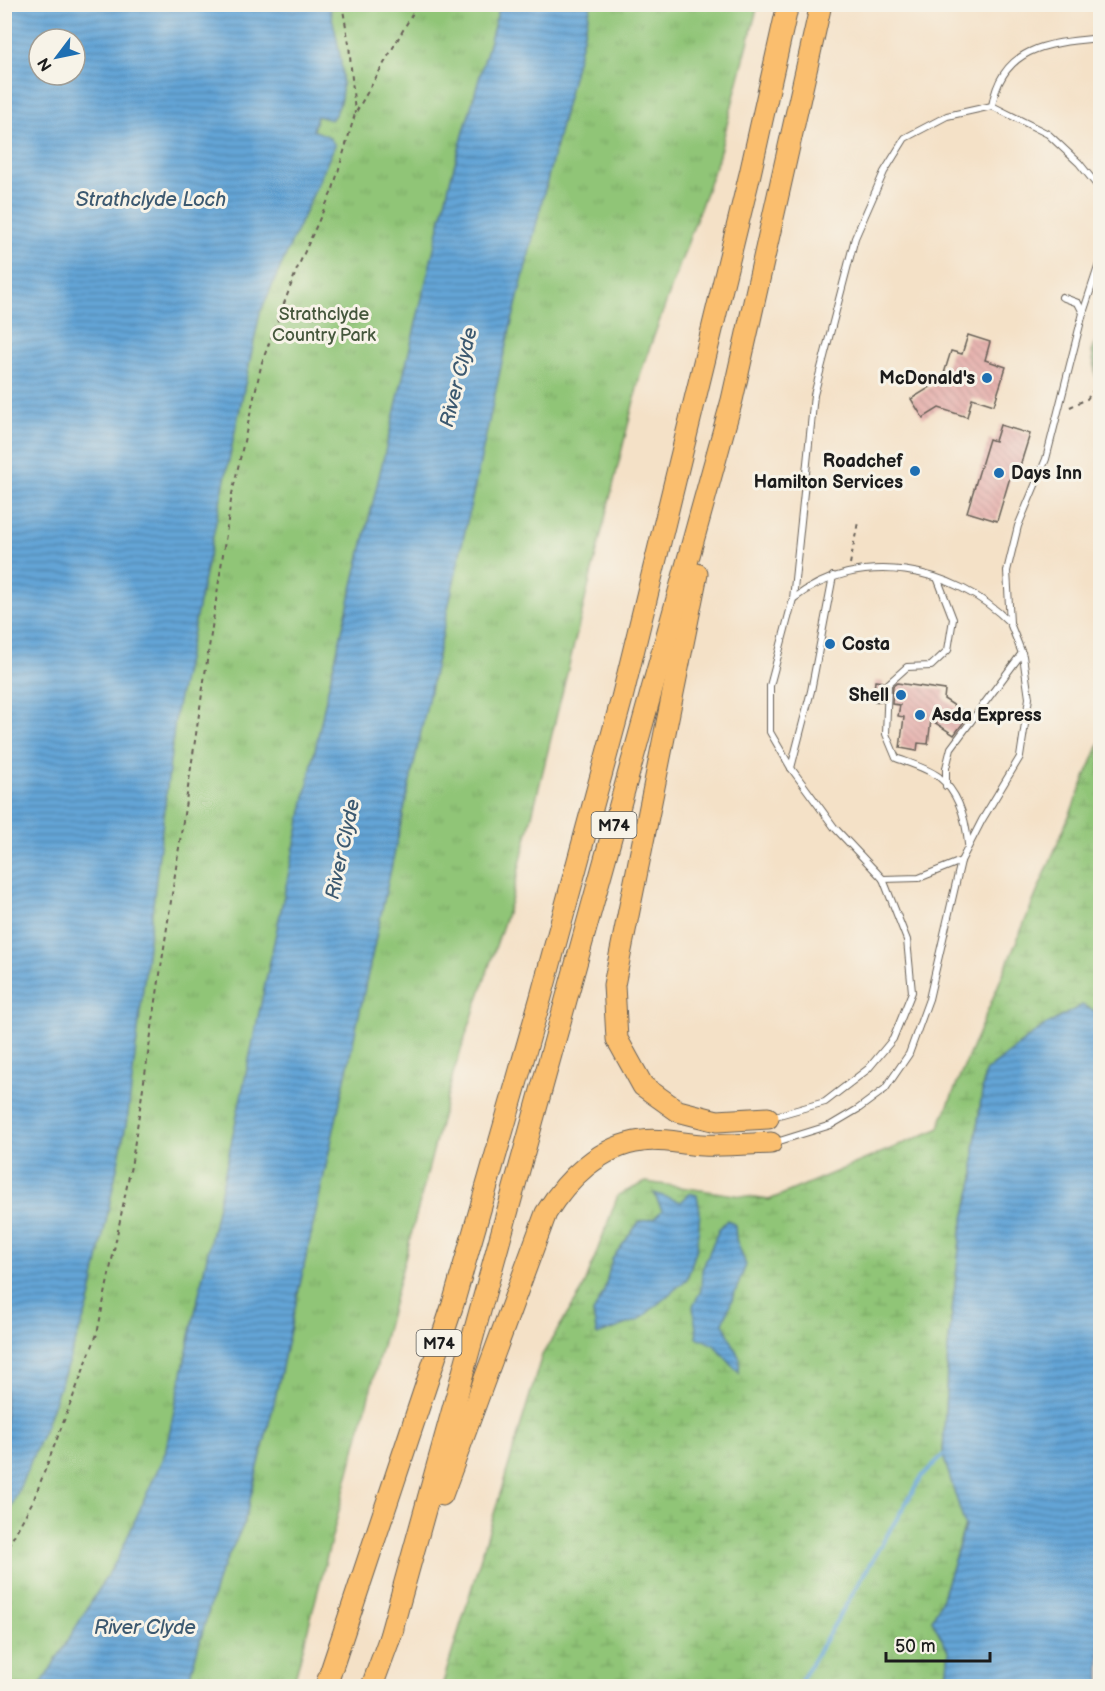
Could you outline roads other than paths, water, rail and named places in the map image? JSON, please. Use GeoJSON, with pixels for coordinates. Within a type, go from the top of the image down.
{"type":"FeatureCollection","features":[{"type":"Feature","properties":{"kind":"highway","name":"M74"},"geometry":{"type":"LineString","coordinates":[[327,1686],[453,1304],[535,1019],[622,698],[750,174],[788,4]]}},
{"type":"Feature","properties":{"kind":"highway","name":"M74"},"geometry":{"type":"LineString","coordinates":[[372,1686],[389,1640],[732,400],[821,4]]}},
{"type":"Feature","properties":{"kind":"highway"},"geometry":{"type":"LineString","coordinates":[[732,400],[614,985],[617,1039],[644,1086],[678,1111],[717,1121],[768,1118]]}},
{"type":"Feature","properties":{"kind":"highway"},"geometry":{"type":"LineString","coordinates":[[389,1640],[546,1213],[561,1189],[587,1164],[608,1153],[642,1141],[702,1145],[771,1143]]}},
{"type":"Feature","properties":{"kind":"lane"},"geometry":{"type":"LineString","coordinates":[[992,106],[999,78],[1023,56],[1057,42],[1101,38]]}},
{"type":"Feature","properties":{"kind":"lane"},"geometry":{"type":"LineString","coordinates":[[768,1118],[825,1102],[868,1069],[893,1039],[912,992],[907,940],[883,879],[834,826],[791,768],[770,732],[770,686],[793,599],[814,395],[855,238],[884,172],[905,138],[947,117],[992,106],[1048,134],[1079,163],[1101,189]]}},
{"type":"Feature","properties":{"kind":"lane"},"geometry":{"type":"LineString","coordinates":[[771,1143],[831,1125],[858,1109],[885,1089],[909,1054],[929,999],[961,861],[1020,757],[1029,698],[1022,653],[1010,623],[1007,571],[1018,526],[1046,459],[1061,408],[1083,313],[1101,261]]}},
{"type":"Feature","properties":{"kind":"lane"},"geometry":{"type":"LineString","coordinates":[[1062,297],[1078,303],[1083,313]]}},
{"type":"Feature","properties":{"kind":"lane"},"geometry":{"type":"LineString","coordinates":[[793,599],[803,590],[833,576],[879,567],[897,568],[973,592],[993,606],[1010,623]]}},
{"type":"Feature","properties":{"kind":"lane"},"geometry":{"type":"LineString","coordinates":[[791,768],[811,691],[833,576]]}},
{"type":"Feature","properties":{"kind":"lane"},"geometry":{"type":"LineString","coordinates":[[938,580],[953,619],[948,650],[931,666],[907,667],[888,684],[886,734],[896,758],[939,777],[946,786],[965,817],[968,846]]}},
{"type":"Feature","properties":{"kind":"lane"},"geometry":{"type":"LineString","coordinates":[[946,786],[946,768],[951,748],[1022,653]]}},
{"type":"Feature","properties":{"kind":"lane"},"geometry":{"type":"LineString","coordinates":[[883,879],[919,878],[961,861]]}},
{"type":"Feature","properties":{"kind":"water","name":"Strathclyde Loch"},"geometry":{"type":"Polygon","coordinates":[[[5,4],[329,5],[341,64],[341,96],[338,109],[331,120],[317,116],[313,130],[328,136],[335,145],[260,313],[176,712],[128,1115],[89,1304],[45,1428],[5,1522],[5,4]]]}},
{"type":"Feature","properties":{"kind":"water","name":"River Clyde"},"geometry":{"type":"Polygon","coordinates":[[[500,5],[591,5],[502,362],[275,1399],[244,1524],[219,1575],[187,1686],[40,1686],[118,1558],[165,1453],[328,689],[451,177],[500,5]]]}},
{"type":"Feature","properties":{"kind":"water"},"geometry":{"type":"Polygon","coordinates":[[[1082,1005],[1100,1014],[1100,1686],[945,1686],[949,1652],[932,1620],[941,1601],[965,1526],[943,1455],[948,1349],[961,1231],[974,1178],[974,1149],[985,1072],[1041,1028],[1082,1005]]]}},
{"type":"Feature","properties":{"kind":"water"},"geometry":{"type":"Polygon","coordinates":[[[654,1193],[681,1202],[690,1193],[697,1195],[700,1211],[697,1248],[687,1279],[639,1320],[597,1335],[593,1313],[604,1291],[612,1259],[639,1222],[655,1218],[662,1210],[654,1193]]]}},
{"type":"Feature","properties":{"kind":"water"},"geometry":{"type":"Polygon","coordinates":[[[727,1220],[735,1225],[736,1239],[746,1265],[723,1323],[740,1359],[739,1373],[714,1345],[697,1337],[693,1306],[701,1290],[702,1270],[719,1229],[727,1220]]]}},
{"type":"Feature","properties":{"kind":"waterway"},"geometry":{"type":"LineString","coordinates":[[798,1686],[922,1476],[943,1455]]}},
{"type":"Feature","properties":{"kind":"place","name":"McDonald's"},"geometry":{"type":"Point","coordinates":[987,378]}},
{"type":"Feature","properties":{"kind":"place","name":"Roadchef Hamilton Services"},"geometry":{"type":"Point","coordinates":[915,471]}},
{"type":"Feature","properties":{"kind":"place","name":"Days Inn"},"geometry":{"type":"Point","coordinates":[999,473]}},
{"type":"Feature","properties":{"kind":"place","name":"Costa"},"geometry":{"type":"Point","coordinates":[830,644]}},
{"type":"Feature","properties":{"kind":"place","name":"Shell"},"geometry":{"type":"Point","coordinates":[901,695]}},
{"type":"Feature","properties":{"kind":"place","name":"Asda Express"},"geometry":{"type":"Point","coordinates":[920,715]}},
{"type":"Feature","properties":{"kind":"park label","name":"Strathclyde Country Park"},"geometry":{"type":"Point","coordinates":[324,324]}}]}
